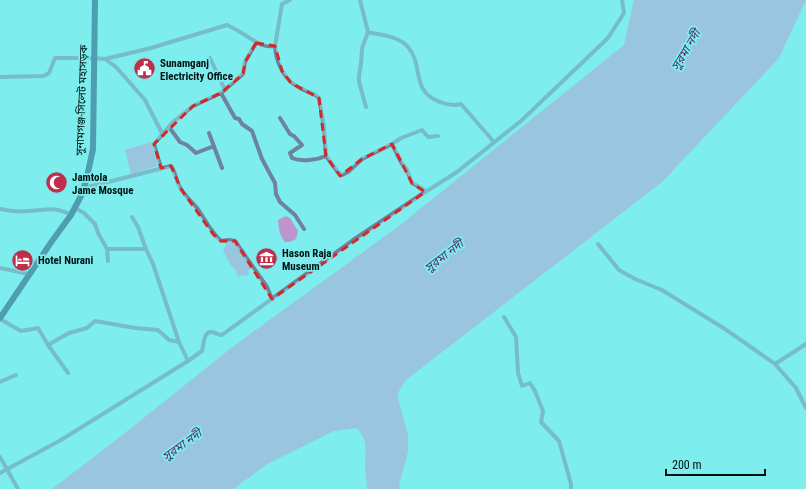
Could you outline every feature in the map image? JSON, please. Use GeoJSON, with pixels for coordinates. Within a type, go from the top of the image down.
{"type":"FeatureCollection","features":[{"type":"Feature","properties":{"kind":"main road","name":"সুনামগঞ্জ-সিলেট মহাসড়ক"},"geometry":{"type":"LineString","coordinates":[[0,318],[29,274],[72,214],[84,188],[92,149],[95,0]]}},
{"type":"Feature","properties":{"kind":"street"},"geometry":{"type":"LineString","coordinates":[[290,0],[282,4],[275,52],[282,71],[291,83],[300,89],[312,92],[320,98],[326,156],[337,171],[342,175],[362,160],[401,138],[422,130],[428,137],[438,136]]}},
{"type":"Feature","properties":{"kind":"street"},"geometry":{"type":"LineString","coordinates":[[360,0],[368,32],[362,48],[362,64],[359,76],[359,82],[366,107]]}},
{"type":"Feature","properties":{"kind":"street"},"geometry":{"type":"LineString","coordinates":[[0,473],[61,440],[202,351],[206,335],[208,333],[211,332],[222,335],[353,240],[457,172],[522,120],[608,38],[624,13],[622,0]]}},
{"type":"Feature","properties":{"kind":"street"},"geometry":{"type":"LineString","coordinates":[[0,77],[44,76],[49,73],[56,58],[105,59],[151,48],[227,25],[247,36],[256,43],[275,46]]}},
{"type":"Feature","properties":{"kind":"street"},"geometry":{"type":"LineString","coordinates":[[368,32],[393,38],[408,47],[414,58],[425,93],[438,102],[448,105],[461,104],[494,142]]}},
{"type":"Feature","properties":{"kind":"street"},"geometry":{"type":"LineString","coordinates":[[161,168],[154,144],[169,127],[193,106],[223,92],[243,74],[245,62],[256,43]]}},
{"type":"Feature","properties":{"kind":"street"},"geometry":{"type":"LineString","coordinates":[[210,58],[235,118],[239,119],[242,124],[252,131],[262,159],[275,183],[276,194],[280,202],[283,203],[285,207],[295,215],[304,229]]}},
{"type":"Feature","properties":{"kind":"street"},"geometry":{"type":"LineString","coordinates":[[105,59],[116,67],[145,100],[163,135]]}},
{"type":"Feature","properties":{"kind":"street"},"geometry":{"type":"LineString","coordinates":[[280,118],[290,134],[294,136],[302,145],[290,153],[292,158],[298,161],[319,159],[326,156]]}},
{"type":"Feature","properties":{"kind":"street"},"geometry":{"type":"LineString","coordinates":[[169,127],[180,142],[196,154],[214,146]]}},
{"type":"Feature","properties":{"kind":"street"},"geometry":{"type":"LineString","coordinates":[[209,133],[222,168]]}},
{"type":"Feature","properties":{"kind":"street"},"geometry":{"type":"LineString","coordinates":[[392,144],[407,170],[412,183],[425,192]]}},
{"type":"Feature","properties":{"kind":"street"},"geometry":{"type":"LineString","coordinates":[[84,188],[172,166],[181,189],[203,216],[210,226],[213,234],[221,241],[235,241],[267,288],[272,299]]}},
{"type":"Feature","properties":{"kind":"street"},"geometry":{"type":"LineString","coordinates":[[0,209],[11,211],[28,211],[50,208],[61,209],[72,214]]}},
{"type":"Feature","properties":{"kind":"street"},"geometry":{"type":"LineString","coordinates":[[75,208],[84,213],[95,224],[107,249],[108,261]]}},
{"type":"Feature","properties":{"kind":"street"},"geometry":{"type":"LineString","coordinates":[[132,217],[154,264],[179,342],[188,360]]}},
{"type":"Feature","properties":{"kind":"street"},"geometry":{"type":"LineString","coordinates":[[598,244],[619,270],[662,290],[725,328],[775,364],[796,388],[806,408]]}},
{"type":"Feature","properties":{"kind":"street"},"geometry":{"type":"LineString","coordinates":[[107,249],[146,249]]}},
{"type":"Feature","properties":{"kind":"street"},"geometry":{"type":"LineString","coordinates":[[0,268],[29,274]]}},
{"type":"Feature","properties":{"kind":"street"},"geometry":{"type":"LineString","coordinates":[[504,317],[516,337],[518,373],[522,386],[530,383],[544,411],[541,422],[559,441],[571,484],[570,489]]}},
{"type":"Feature","properties":{"kind":"street"},"geometry":{"type":"LineString","coordinates":[[0,318],[21,331],[38,328],[68,373]]}},
{"type":"Feature","properties":{"kind":"street"},"geometry":{"type":"LineString","coordinates":[[48,345],[69,333],[87,328],[95,321],[135,328],[158,330],[169,340],[179,342]]}},
{"type":"Feature","properties":{"kind":"street"},"geometry":{"type":"LineString","coordinates":[[775,364],[806,344]]}},
{"type":"Feature","properties":{"kind":"street"},"geometry":{"type":"LineString","coordinates":[[0,382],[16,376]]}},
{"type":"Feature","properties":{"kind":"street"},"geometry":{"type":"LineString","coordinates":[[0,457],[18,489]]}},
{"type":"Feature","properties":{"kind":"highlighted area"},"geometry":{"type":"Polygon","coordinates":[[[256,43],[275,46],[282,71],[291,83],[319,98],[326,156],[340,176],[362,159],[392,144],[412,183],[425,192],[272,299],[235,241],[221,241],[213,234],[181,189],[171,166],[161,168],[154,144],[193,106],[221,93],[243,74],[245,62],[256,43]]]}},
{"type":"Feature","properties":{"kind":"water","name":"সুরমা নদী"},"geometry":{"type":"Polygon","coordinates":[[[634,0],[806,0],[779,58],[662,182],[406,380],[399,391],[398,399],[408,434],[408,452],[399,485],[400,489],[367,489],[365,442],[357,428],[334,431],[269,463],[233,489],[52,489],[235,345],[399,226],[624,45],[634,0]]]}},
{"type":"Feature","properties":{"kind":"water"},"geometry":{"type":"Polygon","coordinates":[[[151,142],[157,166],[131,174],[125,150],[151,142]]]}},
{"type":"Feature","properties":{"kind":"water"},"geometry":{"type":"Polygon","coordinates":[[[286,216],[290,218],[298,231],[296,239],[290,242],[285,242],[279,229],[278,220],[286,216]]]}},
{"type":"Feature","properties":{"kind":"water"},"geometry":{"type":"Polygon","coordinates":[[[235,242],[251,268],[248,271],[249,275],[237,276],[236,270],[231,266],[223,251],[227,243],[235,242]]]}},
{"type":"Feature","properties":{"kind":"place","name":"Sunamganj Electricity Office"},"geometry":{"type":"Point","coordinates":[144,69]}},
{"type":"Feature","properties":{"kind":"place","name":"Jamtola Jame Mosque"},"geometry":{"type":"Point","coordinates":[57,183]}},
{"type":"Feature","properties":{"kind":"place","name":"Hason Raja Museum"},"geometry":{"type":"Point","coordinates":[267,259]}},
{"type":"Feature","properties":{"kind":"place","name":"Hotel Nurani"},"geometry":{"type":"Point","coordinates":[23,260]}}]}
